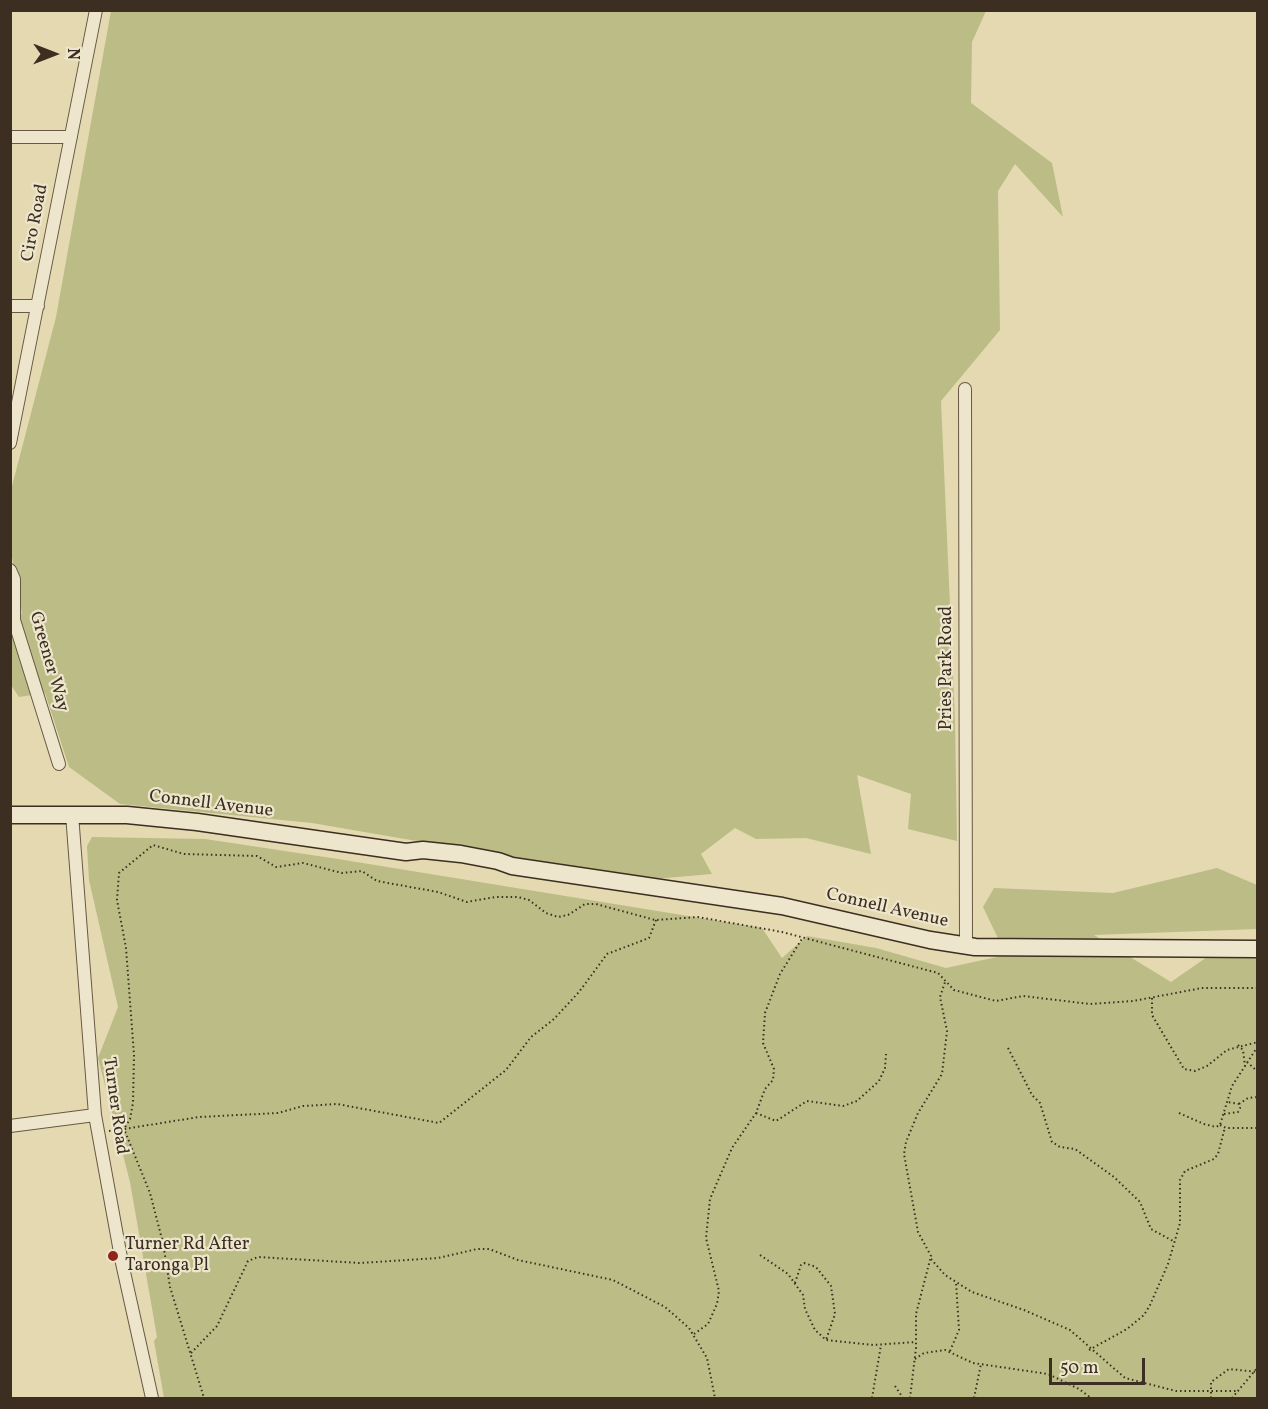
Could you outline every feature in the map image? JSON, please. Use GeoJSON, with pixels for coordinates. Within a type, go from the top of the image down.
{"type":"FeatureCollection","features":[{"type":"Feature","properties":{"kind":"street","name":"Ciro Road"},"geometry":{"type":"LineString","coordinates":[[10,443],[96,10]]}},
{"type":"Feature","properties":{"kind":"street"},"geometry":{"type":"LineString","coordinates":[[10,137],[71,137]]}},
{"type":"Feature","properties":{"kind":"street"},"geometry":{"type":"LineString","coordinates":[[10,306],[38,306]]}},
{"type":"Feature","properties":{"kind":"street","name":"Pries Park Road"},"geometry":{"type":"LineString","coordinates":[[965,389],[966,946]]}},
{"type":"Feature","properties":{"kind":"street","name":"Greener Way"},"geometry":{"type":"LineString","coordinates":[[10,570],[14,579],[12,621],[59,764]]}},
{"type":"Feature","properties":{"kind":"street","name":"Turner Road"},"geometry":{"type":"LineString","coordinates":[[72,814],[94,1115],[152,1398]]}},
{"type":"Feature","properties":{"kind":"street","name":"Connell Avenue"},"geometry":{"type":"LineString","coordinates":[[10,815],[127,815],[178,820],[406,852],[418,857],[452,863],[500,868],[512,866],[782,906],[966,946],[1037,949],[1257,949]]}},
{"type":"Feature","properties":{"kind":"street"},"geometry":{"type":"LineString","coordinates":[[10,1126],[94,1115]]}},
{"type":"Feature","properties":{"kind":"path"},"geometry":{"type":"LineString","coordinates":[[124,1128],[130,1119],[133,1103],[134,1055],[126,948],[117,900],[118,873],[153,845],[184,854],[257,856],[276,867],[303,863],[342,873],[362,871],[377,881],[438,892],[467,902],[495,897],[518,897],[529,900],[546,913],[558,917],[568,915],[585,904],[596,904],[657,920],[698,916],[803,937],[938,973],[954,990],[996,1001],[1023,996],[1090,1004],[1152,998],[1202,988],[1257,988]]}},
{"type":"Feature","properties":{"kind":"path"},"geometry":{"type":"LineString","coordinates":[[98,1132],[199,1117],[278,1113],[303,1106],[337,1104],[439,1123],[506,1070],[531,1037],[554,1019],[579,992],[607,954],[649,938],[657,920]]}},
{"type":"Feature","properties":{"kind":"path"},"geometry":{"type":"LineString","coordinates":[[693,1334],[708,1324],[717,1304],[719,1291],[706,1238],[710,1199],[732,1148],[756,1113],[774,1074],[763,1043],[767,1004],[780,974],[803,937]]}},
{"type":"Feature","properties":{"kind":"path"},"geometry":{"type":"LineString","coordinates":[[945,982],[940,997],[947,1031],[942,1074],[911,1128],[904,1154],[918,1232],[937,1268],[956,1282],[991,1301],[1059,1324],[1070,1330],[1115,1372],[1138,1383],[1176,1391],[1239,1391]]}},
{"type":"Feature","properties":{"kind":"path"},"geometry":{"type":"LineString","coordinates":[[1152,998],[1152,1015],[1184,1069],[1195,1071],[1238,1045],[1257,1044]]}},
{"type":"Feature","properties":{"kind":"path"},"geometry":{"type":"LineString","coordinates":[[1220,1125],[1232,1086],[1257,1044]]}},
{"type":"Feature","properties":{"kind":"path"},"geometry":{"type":"LineString","coordinates":[[1238,1045],[1243,1050],[1245,1066]]}},
{"type":"Feature","properties":{"kind":"path"},"geometry":{"type":"LineString","coordinates":[[1008,1048],[1018,1062],[1032,1095],[1040,1103],[1052,1142],[1059,1147],[1075,1149],[1114,1177],[1140,1202],[1151,1229],[1173,1241]]}},
{"type":"Feature","properties":{"kind":"path"},"geometry":{"type":"LineString","coordinates":[[756,1113],[776,1121],[807,1101],[843,1106],[857,1101],[879,1081],[885,1068],[886,1054]]}},
{"type":"Feature","properties":{"kind":"path"},"geometry":{"type":"LineString","coordinates":[[1247,1062],[1257,1072]]}},
{"type":"Feature","properties":{"kind":"path"},"geometry":{"type":"LineString","coordinates":[[1227,1102],[1239,1104],[1248,1098],[1257,1097]]}},
{"type":"Feature","properties":{"kind":"path"},"geometry":{"type":"LineString","coordinates":[[1224,1114],[1238,1112],[1239,1104]]}},
{"type":"Feature","properties":{"kind":"path"},"geometry":{"type":"LineString","coordinates":[[1179,1113],[1216,1127],[1220,1125],[1257,1128]]}},
{"type":"Feature","properties":{"kind":"path"},"geometry":{"type":"LineString","coordinates":[[1089,1350],[1127,1329],[1144,1315],[1168,1264],[1180,1222],[1180,1180],[1185,1171],[1214,1159],[1218,1154],[1225,1127]]}},
{"type":"Feature","properties":{"kind":"path"},"geometry":{"type":"LineString","coordinates":[[124,1128],[150,1193],[163,1243],[170,1287],[204,1398]]}},
{"type":"Feature","properties":{"kind":"path"},"geometry":{"type":"LineString","coordinates":[[191,1353],[222,1318],[248,1261],[269,1255],[338,1263],[438,1258],[477,1249],[489,1249],[518,1260],[597,1276],[631,1287],[665,1307],[693,1334],[711,1368],[715,1398]]}},
{"type":"Feature","properties":{"kind":"path"},"geometry":{"type":"LineString","coordinates":[[760,1255],[780,1266],[795,1283],[802,1295],[812,1325],[826,1341],[881,1344],[916,1342]]}},
{"type":"Feature","properties":{"kind":"path"},"geometry":{"type":"LineString","coordinates":[[910,1398],[915,1359],[918,1298],[931,1258]]}},
{"type":"Feature","properties":{"kind":"path"},"geometry":{"type":"LineString","coordinates":[[795,1283],[804,1263],[816,1267],[831,1286],[836,1301],[835,1314],[826,1341]]}},
{"type":"Feature","properties":{"kind":"path"},"geometry":{"type":"LineString","coordinates":[[950,1351],[959,1330],[956,1282]]}},
{"type":"Feature","properties":{"kind":"path"},"geometry":{"type":"LineString","coordinates":[[872,1398],[881,1344]]}},
{"type":"Feature","properties":{"kind":"path"},"geometry":{"type":"LineString","coordinates":[[915,1359],[924,1353],[950,1351],[973,1363],[1048,1374],[1079,1389],[1090,1398]]}},
{"type":"Feature","properties":{"kind":"path"},"geometry":{"type":"LineString","coordinates":[[974,1398],[981,1364]]}},
{"type":"Feature","properties":{"kind":"path"},"geometry":{"type":"LineString","coordinates":[[1232,1398],[1256,1372],[1257,1367]]}},
{"type":"Feature","properties":{"kind":"path"},"geometry":{"type":"LineString","coordinates":[[1211,1398],[1210,1390],[1215,1378],[1229,1369],[1256,1372]]}},
{"type":"Feature","properties":{"kind":"path"},"geometry":{"type":"LineString","coordinates":[[895,1386],[903,1398]]}},
{"type":"Feature","properties":{"kind":"green space"},"geometry":{"type":"Polygon","coordinates":[[[111,11],[986,11],[972,42],[971,103],[1052,163],[1063,217],[1015,164],[998,191],[1000,330],[941,401],[955,719],[957,841],[908,829],[911,794],[857,775],[871,854],[806,838],[756,839],[735,828],[701,854],[712,874],[643,880],[312,823],[120,804],[69,767],[45,693],[19,697],[11,685],[11,619],[22,614],[11,551],[11,490],[56,317],[111,11]]]}},
{"type":"Feature","properties":{"kind":"green space"},"geometry":{"type":"Polygon","coordinates":[[[92,837],[205,839],[338,859],[762,928],[782,958],[807,936],[876,948],[946,968],[1006,955],[983,907],[994,888],[1113,893],[1217,868],[1257,885],[1257,929],[1094,935],[1171,982],[1207,957],[1257,958],[1257,1398],[164,1398],[154,1341],[157,1337],[130,1182],[98,1058],[118,1007],[89,880],[87,846],[92,837]]]}},
{"type":"Feature","properties":{"kind":"place","name":"Turner Rd After Taronga Pl"},"geometry":{"type":"Point","coordinates":[113,1256]}}]}
